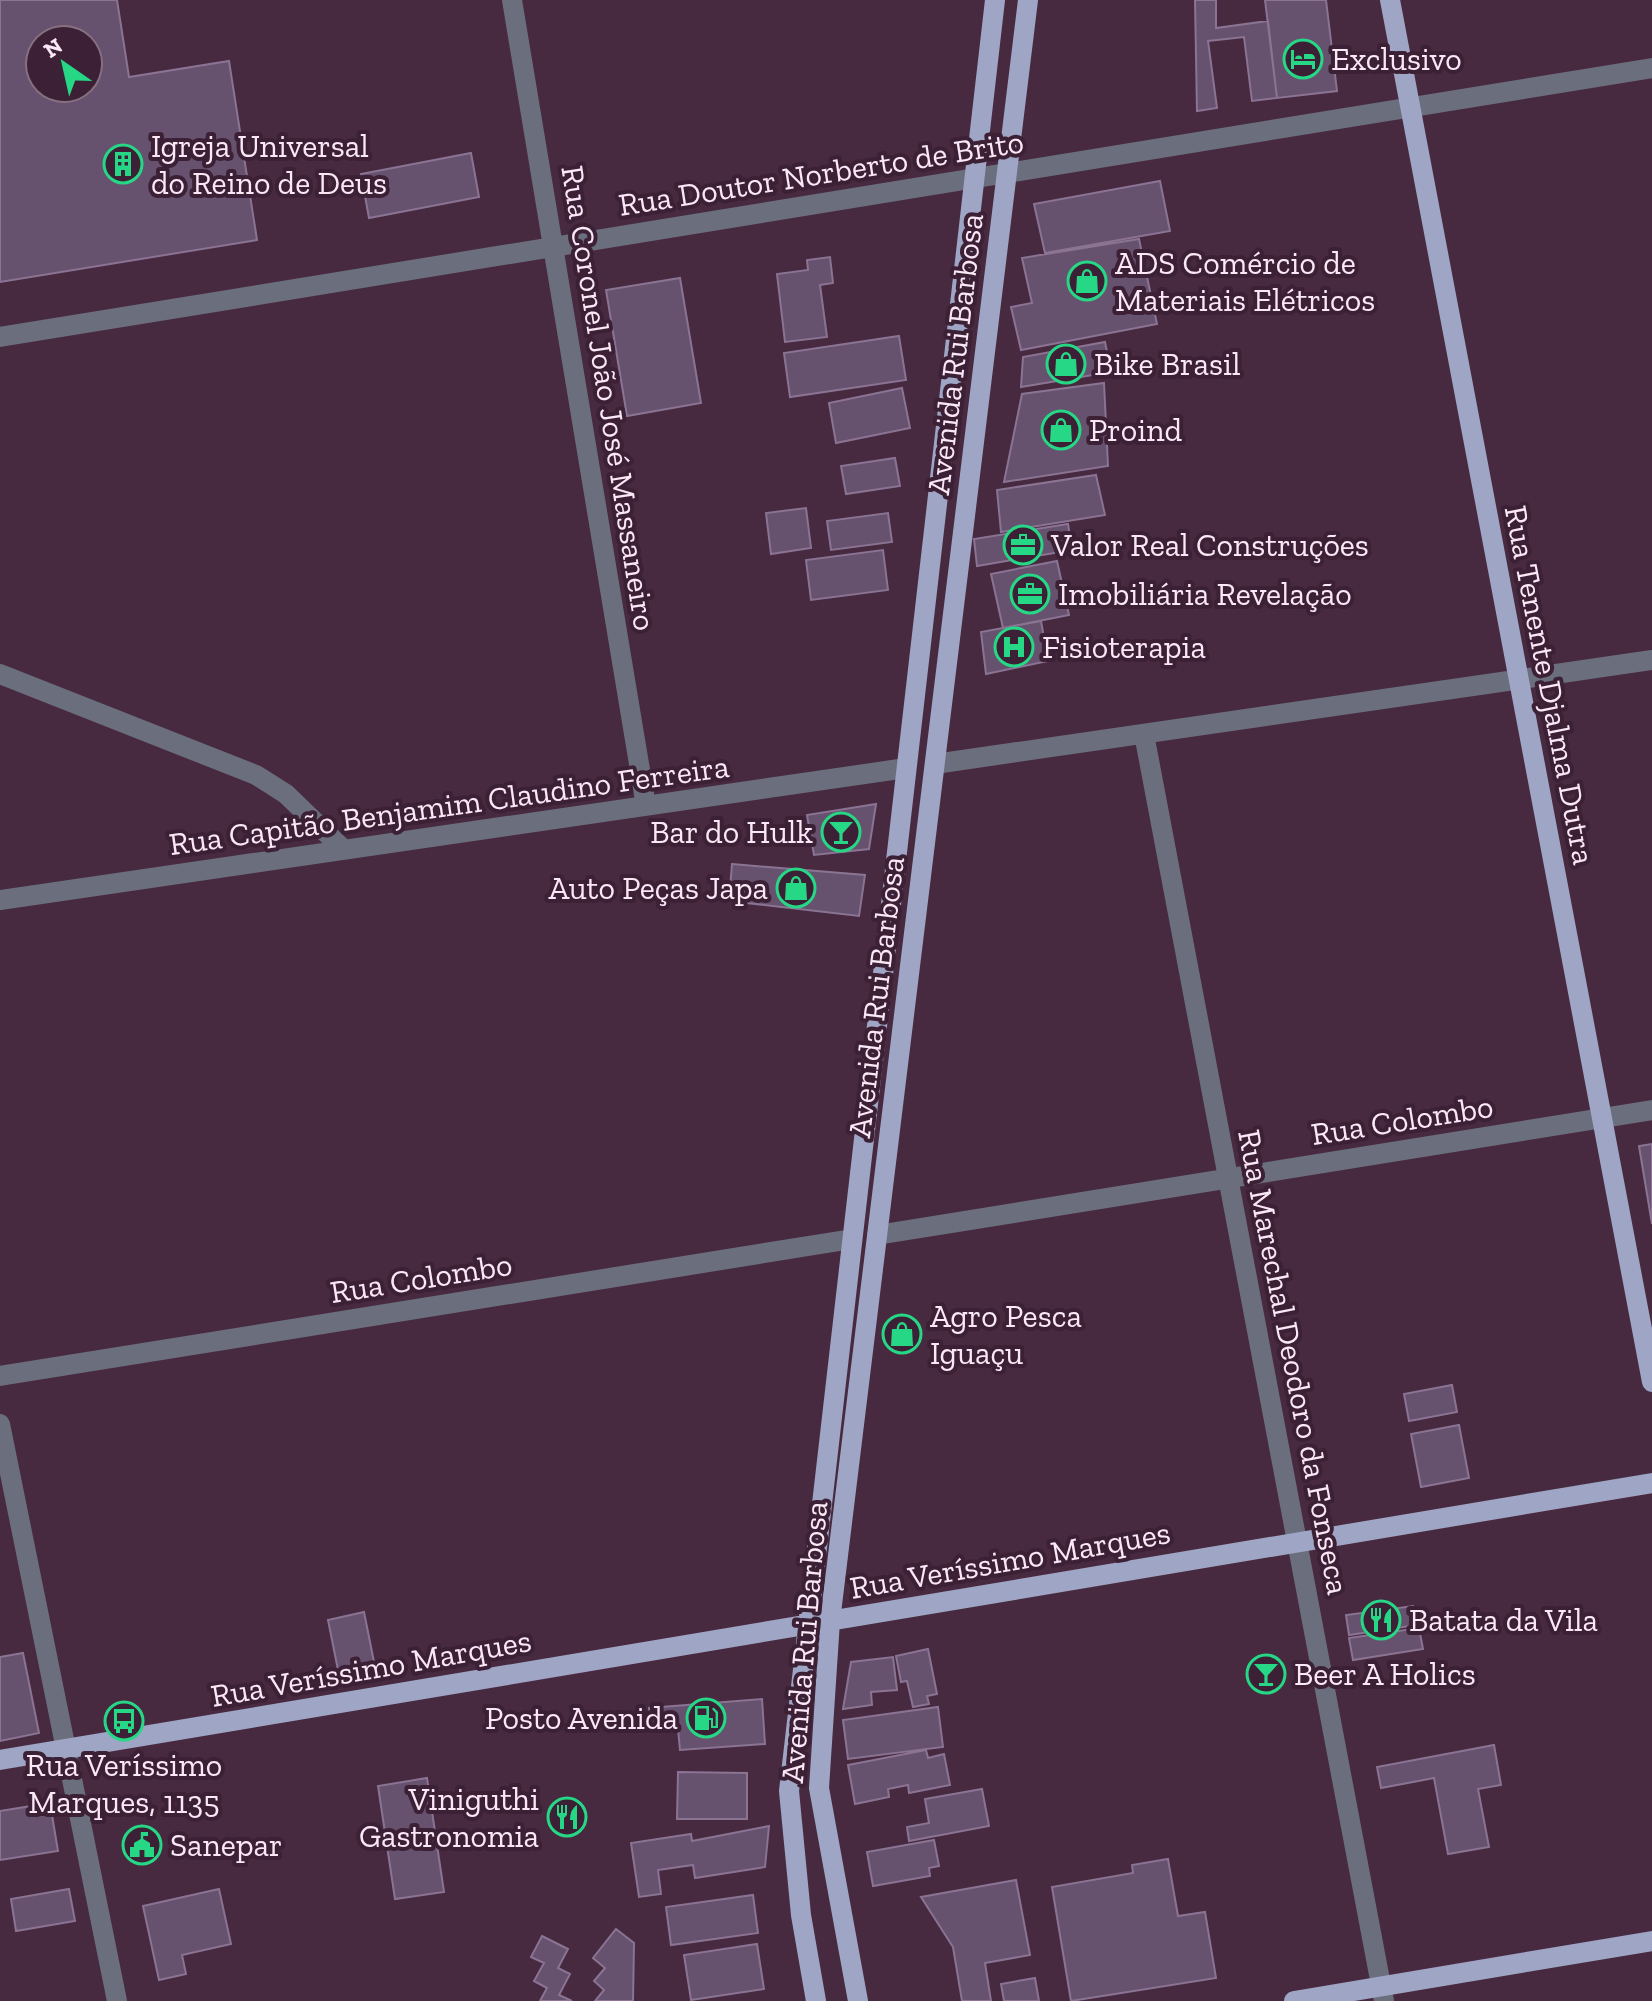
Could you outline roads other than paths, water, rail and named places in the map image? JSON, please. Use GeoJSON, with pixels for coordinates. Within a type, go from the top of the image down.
{"type":"FeatureCollection","features":[{"type":"Feature","properties":{"kind":"main road","name":"Avenida Rui Barbosa"},"geometry":{"type":"LineString","coordinates":[[816,2001],[801,1915],[789,1791],[995,0]]}},
{"type":"Feature","properties":{"kind":"main road","name":"Avenida Rui Barbosa"},"geometry":{"type":"LineString","coordinates":[[858,2001],[819,1788],[830,1621],[1028,0]]}},
{"type":"Feature","properties":{"kind":"main road","name":"Rua Tenente Djalma Dutra"},"geometry":{"type":"LineString","coordinates":[[1390,0],[1652,1382]]}},
{"type":"Feature","properties":{"kind":"main road","name":"Rua Veríssimo Marques"},"geometry":{"type":"LineString","coordinates":[[0,1760],[1652,1483]]}},
{"type":"Feature","properties":{"kind":"main road"},"geometry":{"type":"LineString","coordinates":[[1294,2001],[1383,1994],[1652,1941]]}},
{"type":"Feature","properties":{"kind":"street","name":"Rua Coronel João José Massaneiro"},"geometry":{"type":"LineString","coordinates":[[512,0],[646,806]]}},
{"type":"Feature","properties":{"kind":"street","name":"Rua Doutor Norberto de Brito"},"geometry":{"type":"LineString","coordinates":[[0,337],[1652,68]]}},
{"type":"Feature","properties":{"kind":"street"},"geometry":{"type":"LineString","coordinates":[[935,764],[1652,660]]}},
{"type":"Feature","properties":{"kind":"street"},"geometry":{"type":"LineString","coordinates":[[0,674],[256,775],[286,794],[344,850]]}},
{"type":"Feature","properties":{"kind":"street","name":"Rua Marechal Deodoro da Fonseca"},"geometry":{"type":"LineString","coordinates":[[1144,734],[1383,1994]]}},
{"type":"Feature","properties":{"kind":"street","name":"Rua Capitão Benjamim Claudino Ferreira"},"geometry":{"type":"LineString","coordinates":[[0,900],[906,768]]}},
{"type":"Feature","properties":{"kind":"street","name":"Rua Colombo"},"geometry":{"type":"LineString","coordinates":[[877,1235],[1652,1110]]}},
{"type":"Feature","properties":{"kind":"street","name":"Rua Colombo"},"geometry":{"type":"LineString","coordinates":[[0,1376],[852,1239]]}},
{"type":"Feature","properties":{"kind":"street"},"geometry":{"type":"LineString","coordinates":[[0,1424],[117,2001]]}},
{"type":"Feature","properties":{"kind":"place","name":"Exclusivo"},"geometry":{"type":"Point","coordinates":[1303,59]}},
{"type":"Feature","properties":{"kind":"place","name":"Igreja Universal do Reino de Deus"},"geometry":{"type":"Point","coordinates":[123,164]}},
{"type":"Feature","properties":{"kind":"place","name":"ADS Comércio de Materiais Elétricos"},"geometry":{"type":"Point","coordinates":[1087,281]}},
{"type":"Feature","properties":{"kind":"place","name":"Bike Brasil"},"geometry":{"type":"Point","coordinates":[1066,364]}},
{"type":"Feature","properties":{"kind":"place","name":"Proind"},"geometry":{"type":"Point","coordinates":[1061,430]}},
{"type":"Feature","properties":{"kind":"place","name":"Valor Real Construções"},"geometry":{"type":"Point","coordinates":[1023,545]}},
{"type":"Feature","properties":{"kind":"place","name":"Imobiliária Revelação"},"geometry":{"type":"Point","coordinates":[1030,594]}},
{"type":"Feature","properties":{"kind":"place","name":"Fisioterapia"},"geometry":{"type":"Point","coordinates":[1014,647]}},
{"type":"Feature","properties":{"kind":"place","name":"Bar do Hulk"},"geometry":{"type":"Point","coordinates":[841,832]}},
{"type":"Feature","properties":{"kind":"place","name":"Auto Peças Japa"},"geometry":{"type":"Point","coordinates":[796,888]}},
{"type":"Feature","properties":{"kind":"place","name":"Agro Pesca Iguaçu"},"geometry":{"type":"Point","coordinates":[902,1334]}},
{"type":"Feature","properties":{"kind":"place","name":"Batata da Vila"},"geometry":{"type":"Point","coordinates":[1381,1620]}},
{"type":"Feature","properties":{"kind":"place","name":"Beer A Holics"},"geometry":{"type":"Point","coordinates":[1266,1674]}},
{"type":"Feature","properties":{"kind":"place","name":"Posto Avenida"},"geometry":{"type":"Point","coordinates":[706,1718]}},
{"type":"Feature","properties":{"kind":"place","name":"Rua Veríssimo Marques, 1135"},"geometry":{"type":"Point","coordinates":[124,1721]}},
{"type":"Feature","properties":{"kind":"place","name":"Viniguthi Gastronomia"},"geometry":{"type":"Point","coordinates":[567,1817]}},
{"type":"Feature","properties":{"kind":"place","name":"Sanepar"},"geometry":{"type":"Point","coordinates":[142,1845]}}]}
